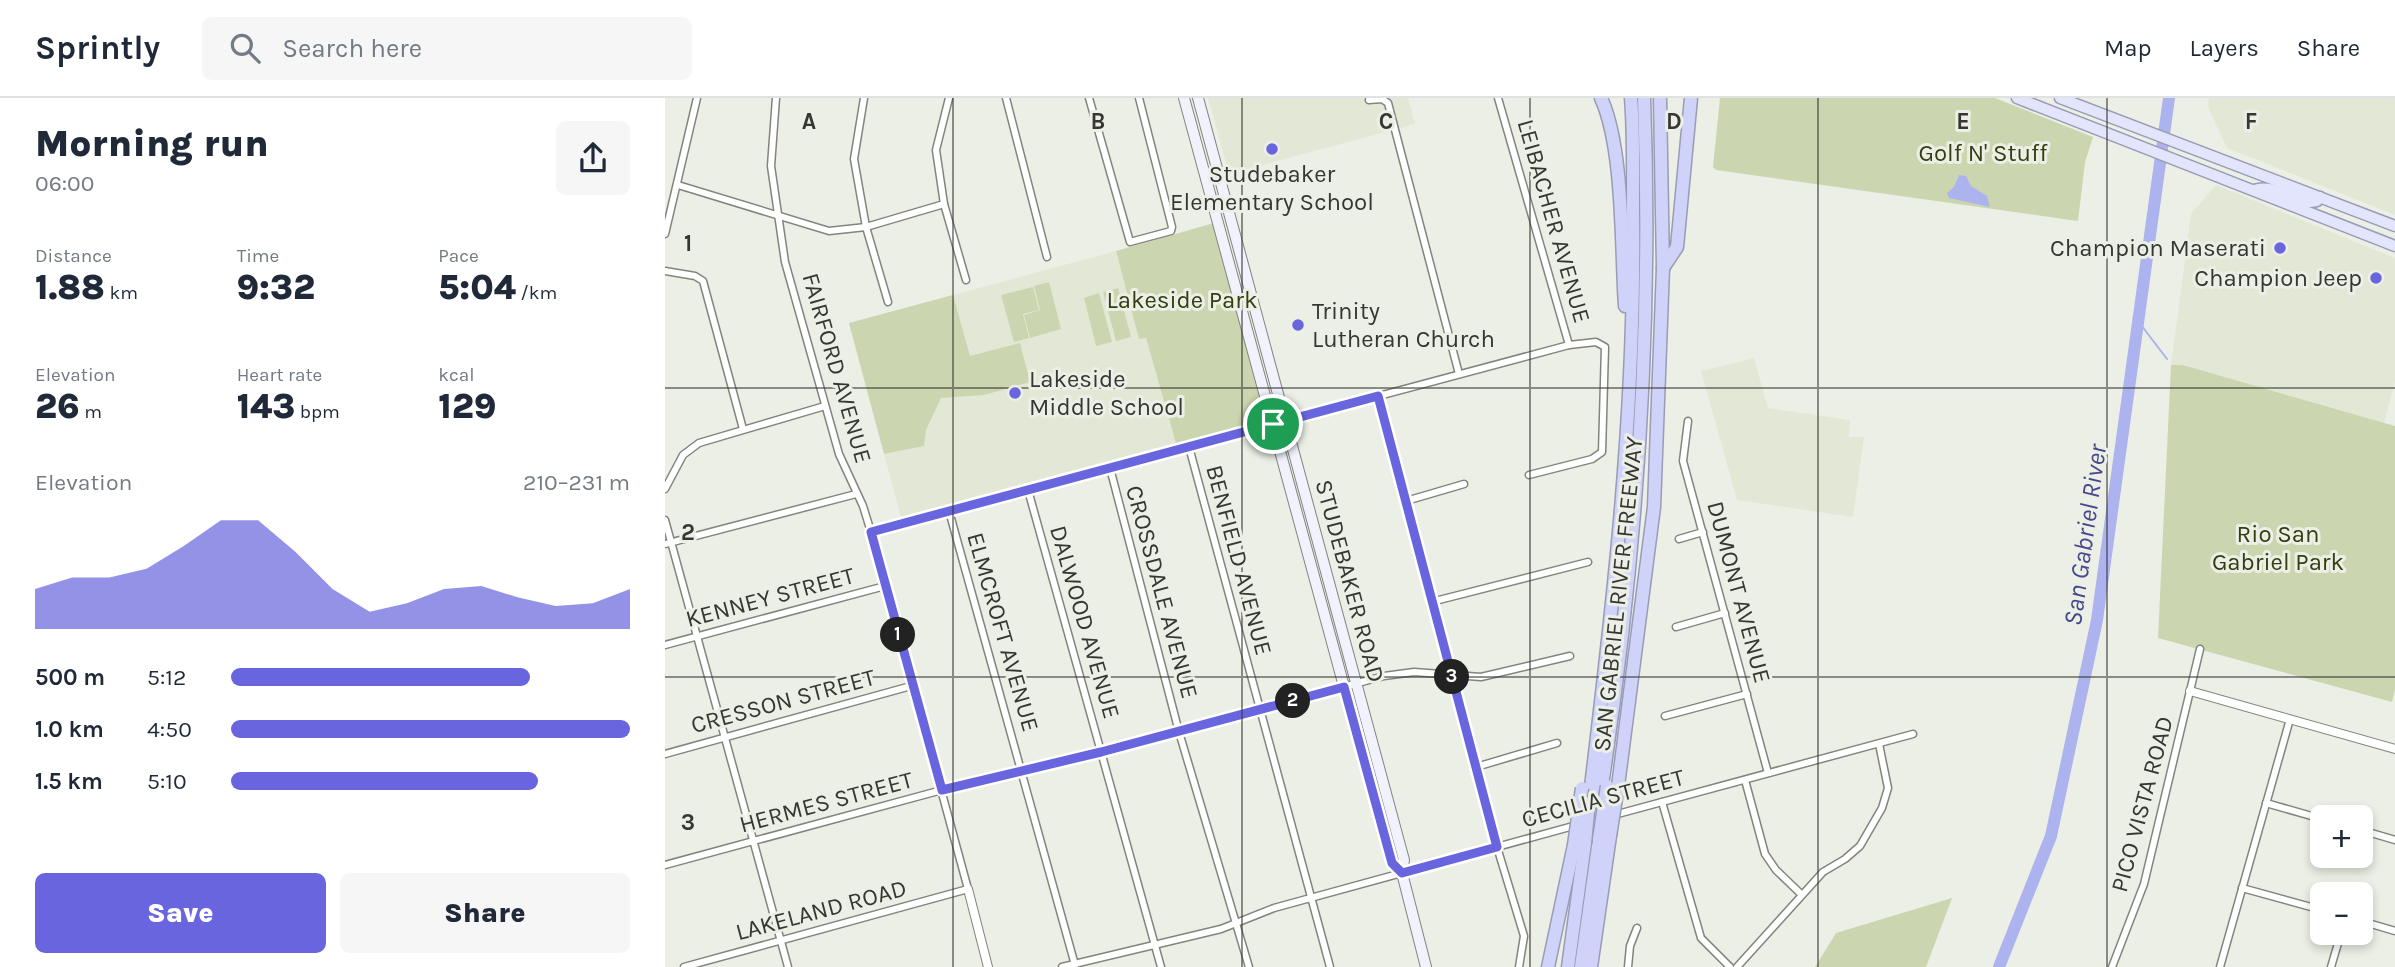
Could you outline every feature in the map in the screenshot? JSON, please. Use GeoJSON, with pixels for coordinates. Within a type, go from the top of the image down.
{"type":"FeatureCollection","features":[{"type":"Feature","properties":{"kind":"highway"},"geometry":{"type":"LineString","coordinates":[[1601,98],[1607,111],[1619,200],[1631,387]]}},
{"type":"Feature","properties":{"kind":"highway","name":"SAN GABRIEL RIVER FREEWAY"},"geometry":{"type":"LineString","coordinates":[[1591,967],[1593,841],[1603,686],[1616,589],[1631,387],[1634,250],[1631,98]]}},
{"type":"Feature","properties":{"kind":"highway"},"geometry":{"type":"LineString","coordinates":[[1613,786],[1637,566],[1646,445],[1652,243],[1646,98]]}},
{"type":"Feature","properties":{"kind":"highway"},"geometry":{"type":"LineString","coordinates":[[1595,802],[1624,633],[1640,470],[1647,242],[1646,98]]}},
{"type":"Feature","properties":{"kind":"highway","name":"SAN GABRIEL RIVER FREEWAY"},"geometry":{"type":"LineString","coordinates":[[1568,967],[1593,841],[1613,786],[1654,507],[1663,268],[1660,98]]}},
{"type":"Feature","properties":{"kind":"highway"},"geometry":{"type":"LineString","coordinates":[[1663,268],[1677,247],[1691,98]]}},
{"type":"Feature","properties":{"kind":"highway"},"geometry":{"type":"LineString","coordinates":[[1578,967],[1593,841],[1582,788],[1603,686]]}},
{"type":"Feature","properties":{"kind":"highway"},"geometry":{"type":"LineString","coordinates":[[1548,967],[1593,841]]}},
{"type":"Feature","properties":{"kind":"main road","name":"STUDEBAKER ROAD"},"geometry":{"type":"LineString","coordinates":[[1185,98],[1392,863],[1402,873]]}},
{"type":"Feature","properties":{"kind":"main road","name":"STUDEBAKER ROAD"},"geometry":{"type":"LineString","coordinates":[[1198,98],[1403,860],[1402,873],[1426,967]]}},
{"type":"Feature","properties":{"kind":"main road"},"geometry":{"type":"LineString","coordinates":[[2017,98],[2395,246]]}},
{"type":"Feature","properties":{"kind":"main road"},"geometry":{"type":"LineString","coordinates":[[2060,98],[2395,226]]}},
{"type":"Feature","properties":{"kind":"main road"},"geometry":{"type":"LineString","coordinates":[[2254,190],[2277,190],[2314,202],[2319,197]]}},
{"type":"Feature","properties":{"kind":"street"},"geometry":{"type":"LineString","coordinates":[[665,234],[697,98]]}},
{"type":"Feature","properties":{"kind":"street","name":"FAIRFORD AVENUE"},"geometry":{"type":"LineString","coordinates":[[776,98],[771,166],[776,216],[785,262],[839,454],[871,532],[988,967]]}},
{"type":"Feature","properties":{"kind":"street"},"geometry":{"type":"LineString","coordinates":[[865,98],[854,159],[866,227],[888,302]]}},
{"type":"Feature","properties":{"kind":"street"},"geometry":{"type":"LineString","coordinates":[[949,98],[936,150],[944,204],[966,280]]}},
{"type":"Feature","properties":{"kind":"street"},"geometry":{"type":"LineString","coordinates":[[1006,98],[1047,257]]}},
{"type":"Feature","properties":{"kind":"street"},"geometry":{"type":"LineString","coordinates":[[1090,98],[1130,242],[1171,231],[1172,227],[1139,98]]}},
{"type":"Feature","properties":{"kind":"street","name":"LEIBACHER AVENUE"},"geometry":{"type":"LineString","coordinates":[[1498,98],[1569,345],[1596,342],[1605,347],[1602,452],[1592,459],[1528,475]]}},
{"type":"Feature","properties":{"kind":"street"},"geometry":{"type":"LineString","coordinates":[[1369,100],[1385,100],[1391,116],[1459,374]]}},
{"type":"Feature","properties":{"kind":"street"},"geometry":{"type":"LineString","coordinates":[[678,185],[829,231],[866,227],[944,204]]}},
{"type":"Feature","properties":{"kind":"street"},"geometry":{"type":"LineString","coordinates":[[665,271],[695,276],[703,281],[743,429]]}},
{"type":"Feature","properties":{"kind":"street","name":"KENNEY STREET"},"geometry":{"type":"LineString","coordinates":[[871,532],[1569,345]]}},
{"type":"Feature","properties":{"kind":"street"},"geometry":{"type":"LineString","coordinates":[[1378,396],[1435,601],[1451,674],[1497,847],[1524,936],[1519,967]]}},
{"type":"Feature","properties":{"kind":"street"},"geometry":{"type":"LineString","coordinates":[[666,486],[683,455],[691,448],[743,429],[825,406]]}},
{"type":"Feature","properties":{"kind":"street","name":"DUMONT AVENUE"},"geometry":{"type":"LineString","coordinates":[[1688,421],[1683,461],[1768,773]]}},
{"type":"Feature","properties":{"kind":"street","name":"BENFIELD AVENUE"},"geometry":{"type":"LineString","coordinates":[[1189,447],[1330,967]]}},
{"type":"Feature","properties":{"kind":"street","name":"CROSSDALE AVENUE"},"geometry":{"type":"LineString","coordinates":[[1109,468],[1179,732],[1249,967]]}},
{"type":"Feature","properties":{"kind":"street"},"geometry":{"type":"LineString","coordinates":[[1406,501],[1464,484]]}},
{"type":"Feature","properties":{"kind":"street","name":"DALWOOD AVENUE"},"geometry":{"type":"LineString","coordinates":[[1028,490],[1161,967]]}},
{"type":"Feature","properties":{"kind":"street"},"geometry":{"type":"LineString","coordinates":[[668,543],[856,494]]}},
{"type":"Feature","properties":{"kind":"street","name":"ELMCROFT AVENUE"},"geometry":{"type":"LineString","coordinates":[[949,511],[1075,966]]}},
{"type":"Feature","properties":{"kind":"street"},"geometry":{"type":"LineString","coordinates":[[665,520],[668,543],[697,636],[788,967]]}},
{"type":"Feature","properties":{"kind":"street"},"geometry":{"type":"LineString","coordinates":[[1679,539],[1703,532]]}},
{"type":"Feature","properties":{"kind":"street"},"geometry":{"type":"LineString","coordinates":[[1435,601],[1588,562]]}},
{"type":"Feature","properties":{"kind":"street","name":"KENNEY STREET"},"geometry":{"type":"LineString","coordinates":[[665,645],[885,586]]}},
{"type":"Feature","properties":{"kind":"street"},"geometry":{"type":"LineString","coordinates":[[1676,627],[1725,613]]}},
{"type":"Feature","properties":{"kind":"street","name":"PICO VISTA ROAD"},"geometry":{"type":"LineString","coordinates":[[2112,967],[2144,884],[2200,649]]}},
{"type":"Feature","properties":{"kind":"street","name":"HERMES STREET"},"geometry":{"type":"LineString","coordinates":[[665,865],[942,790],[1101,752],[1356,684],[1414,672],[1481,677],[1570,656]]}},
{"type":"Feature","properties":{"kind":"street","name":"CRESSON STREET"},"geometry":{"type":"LineString","coordinates":[[665,754],[911,685]]}},
{"type":"Feature","properties":{"kind":"street"},"geometry":{"type":"LineString","coordinates":[[2190,691],[2395,749]]}},
{"type":"Feature","properties":{"kind":"street"},"geometry":{"type":"LineString","coordinates":[[1665,716],[1747,694]]}},
{"type":"Feature","properties":{"kind":"street"},"geometry":{"type":"LineString","coordinates":[[2220,967],[2290,719]]}},
{"type":"Feature","properties":{"kind":"street","name":"CECILIA STREET"},"geometry":{"type":"LineString","coordinates":[[1062,967],[1155,946],[1311,898],[1913,734]]}},
{"type":"Feature","properties":{"kind":"street"},"geometry":{"type":"LineString","coordinates":[[1476,767],[1557,743]]}},
{"type":"Feature","properties":{"kind":"street"},"geometry":{"type":"LineString","coordinates":[[1737,967],[1823,872],[1860,846],[1882,808],[1888,788],[1879,744]]}},
{"type":"Feature","properties":{"kind":"street"},"geometry":{"type":"LineString","coordinates":[[1745,780],[1765,854],[1802,895]]}},
{"type":"Feature","properties":{"kind":"street"},"geometry":{"type":"LineString","coordinates":[[1662,802],[1701,938],[1730,967]]}},
{"type":"Feature","properties":{"kind":"street"},"geometry":{"type":"LineString","coordinates":[[2266,803],[2310,816]]}},
{"type":"Feature","properties":{"kind":"street"},"geometry":{"type":"LineString","coordinates":[[2373,834],[2395,840]]}},
{"type":"Feature","properties":{"kind":"street"},"geometry":{"type":"LineString","coordinates":[[2242,888],[2310,907]]}},
{"type":"Feature","properties":{"kind":"street","name":"LAKELAND ROAD"},"geometry":{"type":"LineString","coordinates":[[684,967],[968,889]]}},
{"type":"Feature","properties":{"kind":"street"},"geometry":{"type":"LineString","coordinates":[[2373,925],[2395,931]]}},
{"type":"Feature","properties":{"kind":"street"},"geometry":{"type":"LineString","coordinates":[[1628,967],[1630,946],[1637,928]]}},
{"type":"Feature","properties":{"kind":"street"},"geometry":{"type":"LineString","coordinates":[[2331,967],[2337,945]]}},
{"type":"Feature","properties":{"kind":"shaded area","name":"Studebaker Elementary School"},"geometry":{"type":"Polygon","coordinates":[[[1208,98],[1408,98],[1415,124],[1229,174],[1208,98]]]}},
{"type":"Feature","properties":{"kind":"shaded area"},"geometry":{"type":"Polygon","coordinates":[[[2209,98],[2395,98],[2395,215],[2227,148],[2208,107],[2209,98]]]}},
{"type":"Feature","properties":{"kind":"shaded area"},"geometry":{"type":"Polygon","coordinates":[[[2216,185],[2395,258],[2395,382],[2384,423],[2183,365],[2171,365],[2191,214],[2216,185]]]}},
{"type":"Feature","properties":{"kind":"shaded area","name":"Lakeside Middle School"},"geometry":{"type":"Polygon","coordinates":[[[1116,251],[1139,339],[1146,338],[1177,447],[902,521],[849,323],[1116,251]]]}},
{"type":"Feature","properties":{"kind":"shaded area"},"geometry":{"type":"Polygon","coordinates":[[[1754,358],[1768,408],[1850,420],[1849,437],[1864,437],[1853,517],[1737,500],[1701,371],[1754,358]]]}},
{"type":"Feature","properties":{"kind":"green space","name":"Golf N' Stuff"},"geometry":{"type":"Polygon","coordinates":[[[1720,98],[1995,98],[2093,137],[2085,162],[2078,221],[1716,170],[1713,167],[1720,98]]]}},
{"type":"Feature","properties":{"kind":"green space","name":"Lakeside Park"},"geometry":{"type":"Polygon","coordinates":[[[1214,223],[1267,422],[1177,447],[1146,338],[1139,339],[1116,251],[1214,223]]]}},
{"type":"Feature","properties":{"kind":"green space"},"geometry":{"type":"Polygon","coordinates":[[[1049,282],[1061,329],[1030,338],[1024,315],[1040,310],[1034,286],[1049,282]]]}},
{"type":"Feature","properties":{"kind":"green space"},"geometry":{"type":"Polygon","coordinates":[[[1033,287],[1039,310],[1023,314],[1029,338],[1014,342],[1001,295],[1033,287]]]}},
{"type":"Feature","properties":{"kind":"green space"},"geometry":{"type":"Polygon","coordinates":[[[1118,288],[1131,337],[1116,341],[1103,292],[1118,288]]]}},
{"type":"Feature","properties":{"kind":"green space"},"geometry":{"type":"Polygon","coordinates":[[[1099,293],[1112,342],[1096,346],[1084,298],[1099,293]]]}},
{"type":"Feature","properties":{"kind":"green space"},"geometry":{"type":"Polygon","coordinates":[[[953,295],[970,356],[1020,343],[1030,382],[984,395],[941,398],[926,430],[924,446],[884,454],[849,323],[953,295]]]}},
{"type":"Feature","properties":{"kind":"green space","name":"Rio San Gabriel Park"},"geometry":{"type":"Polygon","coordinates":[[[2171,365],[2183,365],[2395,426],[2395,690],[2392,702],[2158,638],[2171,365]]]}},
{"type":"Feature","properties":{"kind":"green space"},"geometry":{"type":"Polygon","coordinates":[[[1952,898],[1926,967],[1815,967],[1836,933],[1952,898]]]}},
{"type":"Feature","properties":{"kind":"water"},"geometry":{"type":"Polygon","coordinates":[[[1959,175],[1966,176],[1971,186],[1987,196],[1990,207],[1949,198],[1947,193],[1954,187],[1959,175]]]}},
{"type":"Feature","properties":{"kind":"waterway","name":"San Gabriel River"},"geometry":{"type":"LineString","coordinates":[[1999,967],[2051,836],[2097,620],[2169,98]]}},
{"type":"Feature","properties":{"kind":"waterway"},"geometry":{"type":"LineString","coordinates":[[2138,321],[2167,359]]}},
{"type":"Feature","properties":{"kind":"place","name":"Studebaker Elementary School"},"geometry":{"type":"Point","coordinates":[1272,149]}},
{"type":"Feature","properties":{"kind":"place","name":"Champion Maserati"},"geometry":{"type":"Point","coordinates":[2280,248]}},
{"type":"Feature","properties":{"kind":"place","name":"Champion Jeep"},"geometry":{"type":"Point","coordinates":[2376,278]}},
{"type":"Feature","properties":{"kind":"place","name":"Trinity Lutheran Church"},"geometry":{"type":"Point","coordinates":[1298,325]}},
{"type":"Feature","properties":{"kind":"place","name":"Lakeside Middle School"},"geometry":{"type":"Point","coordinates":[1015,393]}},
{"type":"Feature","properties":{"kind":"route"},"geometry":{"type":"LineString","coordinates":[[1378,396],[1435,601],[1451,674],[1497,847],[1402,873],[1392,863],[1344,687],[1101,752],[942,790],[871,532],[1273,424],[1378,396]]}}]}
